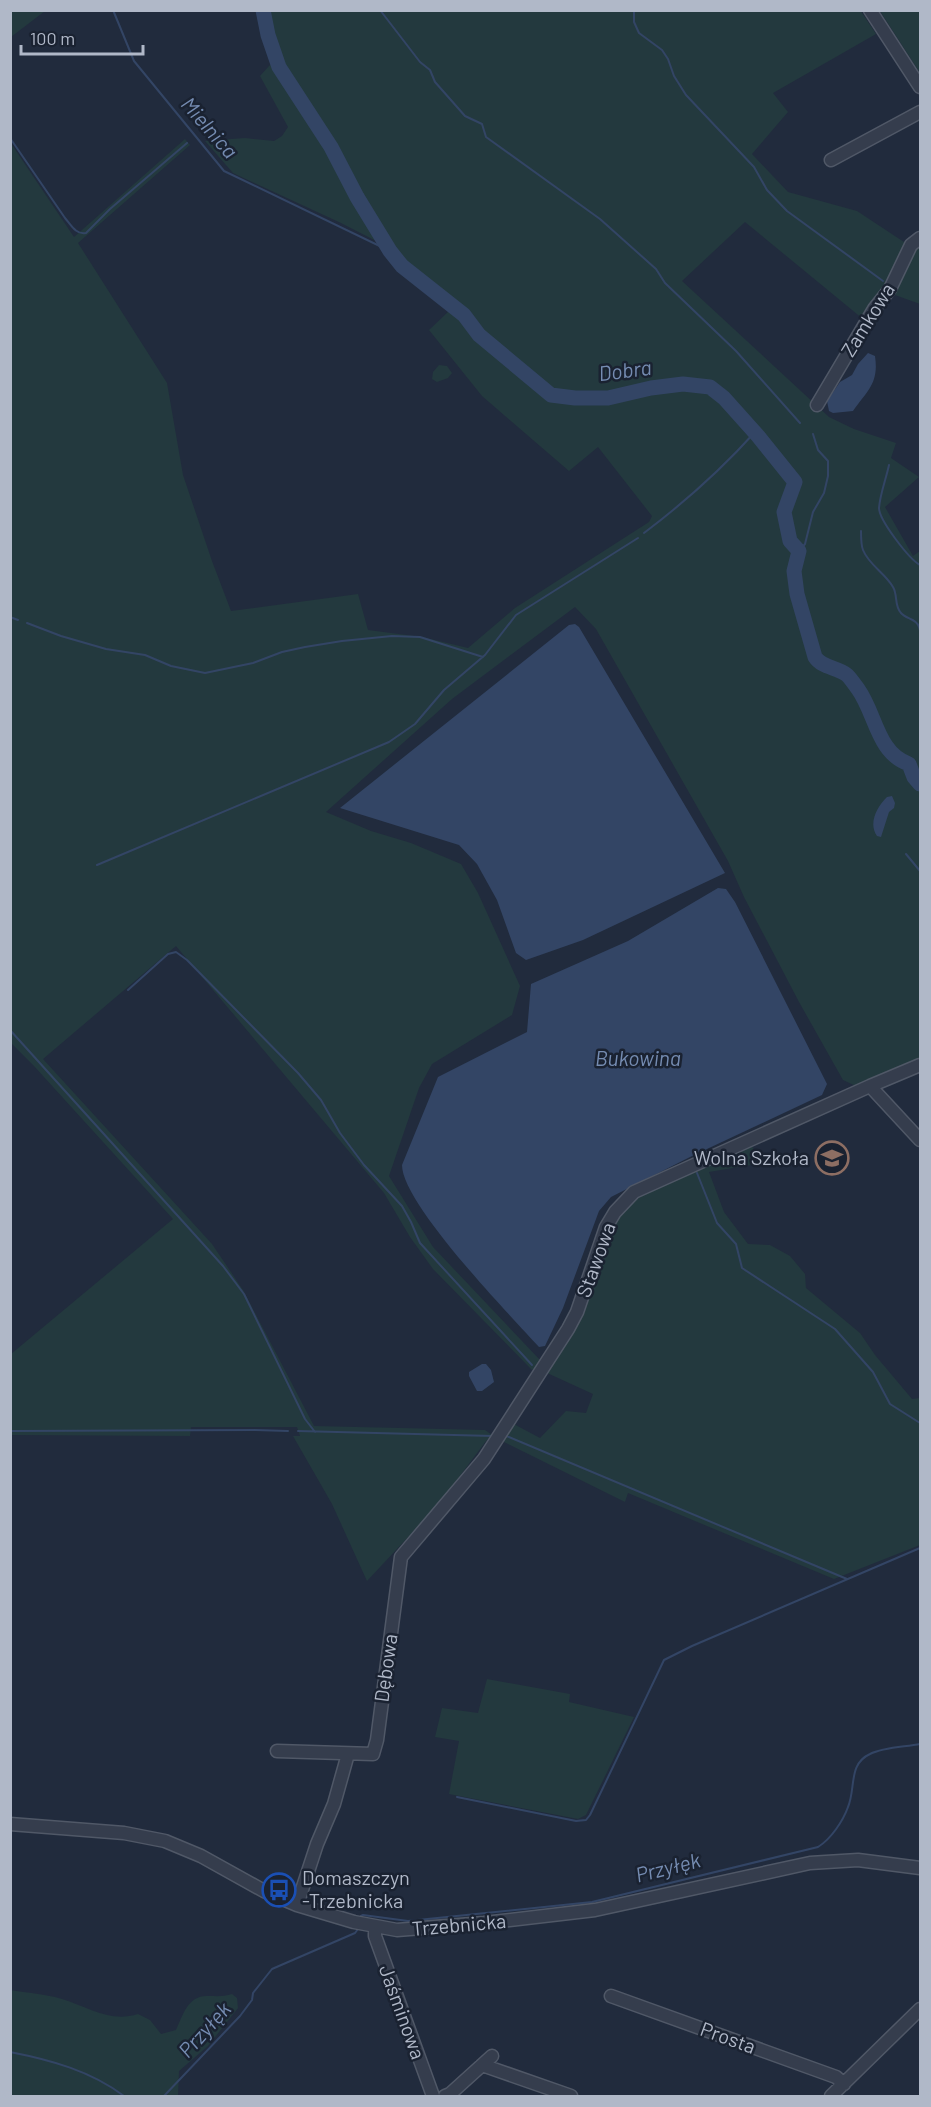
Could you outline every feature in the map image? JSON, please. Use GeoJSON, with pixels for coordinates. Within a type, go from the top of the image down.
{"type":"FeatureCollection","features":[{"type":"Feature","properties":{"kind":"street"},"geometry":{"type":"LineString","coordinates":[[870,10],[921,87]]}},
{"type":"Feature","properties":{"kind":"street"},"geometry":{"type":"LineString","coordinates":[[831,160],[921,112]]}},
{"type":"Feature","properties":{"kind":"street","name":"Zamkowa"},"geometry":{"type":"LineString","coordinates":[[817,405],[874,309],[890,289],[911,244],[921,237]]}},
{"type":"Feature","properties":{"kind":"street","name":"Stawowa"},"geometry":{"type":"LineString","coordinates":[[401,1557],[484,1459],[568,1329],[577,1312],[606,1227],[615,1212],[634,1192],[921,1065]]}},
{"type":"Feature","properties":{"kind":"street"},"geometry":{"type":"LineString","coordinates":[[870,1086],[921,1140]]}},
{"type":"Feature","properties":{"kind":"street","name":"Dębowa"},"geometry":{"type":"LineString","coordinates":[[277,1751],[368,1756],[373,1754],[401,1557]]}},
{"type":"Feature","properties":{"kind":"street"},"geometry":{"type":"LineString","coordinates":[[297,1905],[317,1844],[334,1804],[348,1754]]}},
{"type":"Feature","properties":{"kind":"street","name":"Trzebnicka"},"geometry":{"type":"LineString","coordinates":[[10,1824],[124,1833],[165,1841],[201,1856],[264,1891],[297,1905],[354,1922],[397,1929],[420,1929],[561,1915],[619,1905],[789,1866],[831,1860],[858,1860],[921,1868]]}},
{"type":"Feature","properties":{"kind":"street","name":"Jaśminowa"},"geometry":{"type":"LineString","coordinates":[[371,1926],[433,2097]]}},
{"type":"Feature","properties":{"kind":"street","name":"Prosta"},"geometry":{"type":"LineString","coordinates":[[611,1996],[836,2077],[844,2084]]}},
{"type":"Feature","properties":{"kind":"street"},"geometry":{"type":"LineString","coordinates":[[831,2097],[921,2009]]}},
{"type":"Feature","properties":{"kind":"street"},"geometry":{"type":"LineString","coordinates":[[445,2097],[492,2056]]}},
{"type":"Feature","properties":{"kind":"street"},"geometry":{"type":"LineString","coordinates":[[482,2065],[571,2097]]}},
{"type":"Feature","properties":{"kind":"green space"},"geometry":{"type":"Polygon","coordinates":[[[11,10],[45,10],[45,11],[11,37],[11,10]]]}},
{"type":"Feature","properties":{"kind":"green space"},"geometry":{"type":"Polygon","coordinates":[[[860,10],[876,34],[773,93],[788,112],[752,154],[788,192],[857,211],[907,244],[887,283],[863,319],[745,222],[682,281],[829,417],[854,429],[896,443],[891,458],[919,477],[885,507],[913,556],[920,551],[920,1059],[858,1087],[843,1080],[799,1002],[744,897],[728,861],[596,629],[575,607],[452,699],[326,812],[461,864],[478,893],[520,986],[512,1015],[432,1064],[419,1088],[389,1176],[433,1247],[540,1360],[536,1368],[532,1370],[433,1269],[410,1237],[384,1193],[176,946],[43,1059],[212,1244],[243,1290],[314,1426],[485,1430],[492,1435],[439,1504],[367,1581],[332,1504],[293,1436],[300,1436],[297,1427],[191,1427],[190,1436],[11,1435],[11,1354],[173,1219],[11,1043],[10,142],[74,237],[185,139],[190,145],[78,243],[167,383],[183,475],[231,611],[358,594],[368,630],[422,637],[468,648],[515,608],[649,522],[652,516],[598,447],[569,471],[482,396],[429,330],[449,311],[461,317],[475,337],[540,386],[552,399],[570,402],[608,400],[649,390],[672,388],[700,390],[715,393],[738,416],[742,413],[726,395],[712,385],[700,383],[650,385],[606,396],[554,392],[484,333],[458,306],[384,245],[233,173],[205,141],[245,138],[274,141],[282,136],[288,127],[260,76],[279,59],[268,11],[860,10]]]}},
{"type":"Feature","properties":{"kind":"green space"},"geometry":{"type":"Polygon","coordinates":[[[880,11],[920,11],[920,73],[880,11]]]}},
{"type":"Feature","properties":{"kind":"green space"},"geometry":{"type":"Polygon","coordinates":[[[920,241],[920,304],[895,295],[905,261],[920,241]]]}},
{"type":"Feature","properties":{"kind":"green space"},"geometry":{"type":"Polygon","coordinates":[[[439,365],[447,366],[452,373],[448,378],[437,382],[432,379],[433,372],[439,365]]]}},
{"type":"Feature","properties":{"kind":"green space"},"geometry":{"type":"Polygon","coordinates":[[[751,1145],[762,1161],[709,1172],[724,1212],[748,1244],[770,1245],[790,1256],[805,1274],[806,1288],[860,1333],[875,1355],[912,1399],[920,1398],[920,1545],[834,1579],[628,1493],[625,1502],[504,1442],[503,1438],[510,1422],[540,1438],[566,1411],[586,1413],[593,1394],[545,1372],[610,1224],[635,1196],[751,1145]]]}},
{"type":"Feature","properties":{"kind":"green space"},"geometry":{"type":"Polygon","coordinates":[[[487,1679],[570,1694],[569,1702],[634,1717],[586,1815],[578,1819],[449,1794],[459,1741],[435,1737],[442,1708],[478,1713],[487,1679]]]}},
{"type":"Feature","properties":{"kind":"green space"},"geometry":{"type":"Polygon","coordinates":[[[10,1990],[56,1997],[99,2013],[118,2017],[138,2014],[150,2020],[161,2034],[176,2030],[187,2007],[201,1997],[232,1994],[237,1998],[238,2008],[208,2046],[179,2071],[178,2096],[11,2096],[10,1990]]]}},
{"type":"Feature","properties":{"kind":"water"},"geometry":{"type":"Polygon","coordinates":[[[868,353],[875,356],[876,365],[874,380],[868,391],[853,411],[833,413],[829,411],[827,401],[840,382],[852,375],[868,353]]]}},
{"type":"Feature","properties":{"kind":"water"},"geometry":{"type":"Polygon","coordinates":[[[575,624],[579,627],[725,873],[583,940],[526,960],[516,953],[497,900],[477,864],[459,845],[340,808],[569,625],[575,624]]]}},
{"type":"Feature","properties":{"kind":"water"},"geometry":{"type":"Polygon","coordinates":[[[892,796],[895,803],[894,808],[889,812],[881,837],[877,836],[873,826],[875,815],[883,801],[892,796]]]}},
{"type":"Feature","properties":{"kind":"water","name":"Bukowina"},"geometry":{"type":"Polygon","coordinates":[[[718,888],[726,889],[735,902],[827,1084],[822,1095],[611,1197],[599,1211],[563,1308],[545,1346],[539,1347],[483,1286],[438,1231],[419,1205],[407,1183],[402,1165],[438,1077],[527,1032],[531,984],[628,941],[718,888]]]}},
{"type":"Feature","properties":{"kind":"water"},"geometry":{"type":"Polygon","coordinates":[[[486,1364],[491,1370],[494,1382],[482,1391],[477,1391],[469,1372],[486,1364]]]}},
{"type":"Feature","properties":{"kind":"waterway","name":"Mielnica"},"geometry":{"type":"LineString","coordinates":[[113,10],[134,61],[224,171],[390,251]]}},
{"type":"Feature","properties":{"kind":"waterway","name":"Dobra"},"geometry":{"type":"LineString","coordinates":[[263,10],[268,35],[279,67],[331,147],[357,197],[390,251],[402,266],[464,315],[479,335],[551,395],[608,398],[651,388],[683,384],[710,387],[724,398],[758,436],[795,482],[784,512],[790,541],[799,551],[794,571],[797,594],[815,657],[818,661],[843,672],[850,678],[864,699],[884,742],[898,759],[909,764],[914,777],[920,784]]}},
{"type":"Feature","properties":{"kind":"waterway"},"geometry":{"type":"LineString","coordinates":[[380,10],[420,62],[430,70],[435,82],[465,116],[482,124],[486,137],[600,219],[656,269],[665,283],[736,351],[800,423]]}},
{"type":"Feature","properties":{"kind":"waterway"},"geometry":{"type":"LineString","coordinates":[[634,10],[634,22],[639,33],[662,50],[686,95],[754,167],[767,190],[787,211],[883,281]]}},
{"type":"Feature","properties":{"kind":"waterway"},"geometry":{"type":"LineString","coordinates":[[10,138],[65,218],[74,229],[82,233],[86,233],[110,209],[187,143]]}},
{"type":"Feature","properties":{"kind":"waterway"},"geometry":{"type":"LineString","coordinates":[[644,533],[702,485],[755,432]]}},
{"type":"Feature","properties":{"kind":"waterway"},"geometry":{"type":"LineString","coordinates":[[799,551],[805,544],[813,512],[824,493],[828,476],[828,461],[818,450],[813,434]]}},
{"type":"Feature","properties":{"kind":"waterway"},"geometry":{"type":"LineString","coordinates":[[889,465],[879,508],[880,514],[895,539],[920,565]]}},
{"type":"Feature","properties":{"kind":"waterway"},"geometry":{"type":"LineString","coordinates":[[861,531],[863,550],[893,587],[899,610],[918,624],[920,655]]}},
{"type":"Feature","properties":{"kind":"waterway"},"geometry":{"type":"LineString","coordinates":[[97,865],[389,742],[415,724],[444,690],[485,655],[516,615],[638,538]]}},
{"type":"Feature","properties":{"kind":"waterway"},"geometry":{"type":"LineString","coordinates":[[10,617],[18,620]]}},
{"type":"Feature","properties":{"kind":"waterway"},"geometry":{"type":"LineString","coordinates":[[27,623],[106,649],[145,655],[171,666],[205,673],[253,663],[282,652],[305,647],[392,636],[420,637],[483,657]]}},
{"type":"Feature","properties":{"kind":"waterway"},"geometry":{"type":"LineString","coordinates":[[906,854],[920,871]]}},
{"type":"Feature","properties":{"kind":"waterway"},"geometry":{"type":"LineString","coordinates":[[128,990],[168,954],[176,952],[187,960],[298,1073],[321,1100],[340,1133],[364,1165],[402,1206],[420,1243],[532,1365]]}},
{"type":"Feature","properties":{"kind":"waterway"},"geometry":{"type":"LineString","coordinates":[[10,1030],[223,1266],[244,1294],[305,1419],[315,1432]]}},
{"type":"Feature","properties":{"kind":"waterway"},"geometry":{"type":"LineString","coordinates":[[697,1173],[717,1223],[736,1244],[742,1268],[835,1329],[873,1372],[890,1404],[920,1423]]}},
{"type":"Feature","properties":{"kind":"waterway"},"geometry":{"type":"LineString","coordinates":[[10,1431],[288,1431]]}},
{"type":"Feature","properties":{"kind":"waterway"},"geometry":{"type":"LineString","coordinates":[[298,1431],[493,1436]]}},
{"type":"Feature","properties":{"kind":"waterway"},"geometry":{"type":"LineString","coordinates":[[504,1435],[847,1579]]}},
{"type":"Feature","properties":{"kind":"waterway"},"geometry":{"type":"LineString","coordinates":[[457,1797],[576,1821],[586,1820],[664,1660],[920,1548]]}},
{"type":"Feature","properties":{"kind":"waterway","name":"Przyłęk"},"geometry":{"type":"LineString","coordinates":[[361,1916],[408,1921],[592,1902],[818,1847],[832,1835],[843,1818],[850,1800],[855,1770],[863,1758],[882,1750],[920,1744]]}},
{"type":"Feature","properties":{"kind":"waterway","name":"Przyłęk"},"geometry":{"type":"LineString","coordinates":[[164,2096],[240,2016],[252,2000],[253,1993],[272,1969],[355,1933],[358,1929]]}},
{"type":"Feature","properties":{"kind":"waterway","name":"Przyłęk"},"geometry":{"type":"LineString","coordinates":[[10,2052],[84,2073],[124,2096]]}},
{"type":"Feature","properties":{"kind":"place","name":"Wolna Szkoła"},"geometry":{"type":"Point","coordinates":[832,1158]}},
{"type":"Feature","properties":{"kind":"place","name":"Domaszczyn -Trzebnicka"},"geometry":{"type":"Point","coordinates":[279,1890]}}]}
